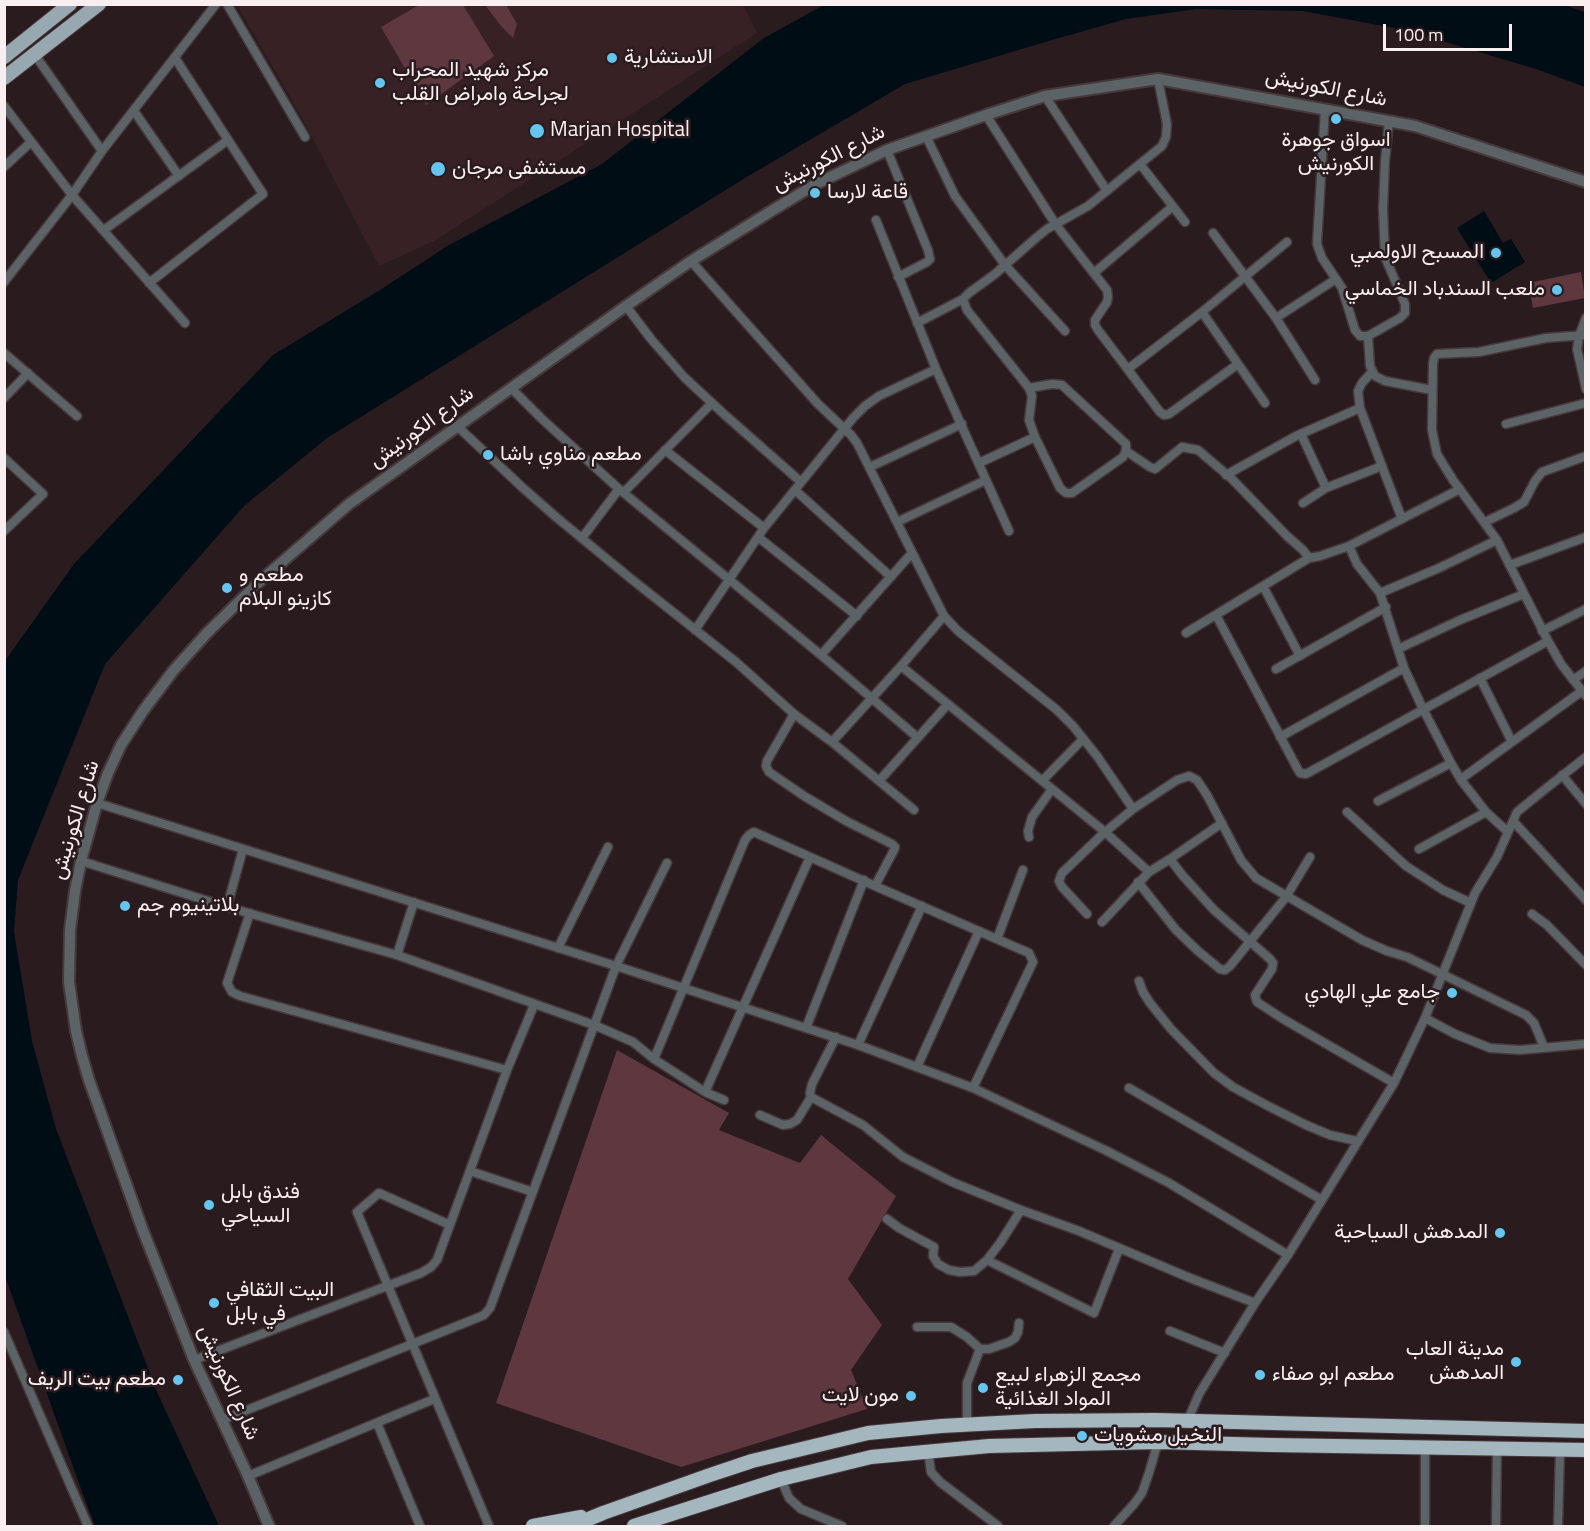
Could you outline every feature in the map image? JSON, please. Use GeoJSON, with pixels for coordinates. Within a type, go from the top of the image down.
{"type":"FeatureCollection","features":[{"type":"Feature","properties":{"kind":"highway"},"geometry":{"type":"LineString","coordinates":[[572,1527],[603,1513],[752,1461],[868,1433],[967,1423],[1156,1420],[1586,1431]]}},
{"type":"Feature","properties":{"kind":"highway"},"geometry":{"type":"LineString","coordinates":[[926,1427],[922,1431],[920,1440],[928,1451]]}},
{"type":"Feature","properties":{"kind":"highway"},"geometry":{"type":"LineString","coordinates":[[868,1433],[877,1437],[880,1446],[876,1455],[871,1457]]}},
{"type":"Feature","properties":{"kind":"highway"},"geometry":{"type":"LineString","coordinates":[[635,1526],[781,1479],[871,1457],[988,1446],[1158,1442],[1586,1450]]}},
{"type":"Feature","properties":{"kind":"highway"},"geometry":{"type":"LineString","coordinates":[[533,1527],[603,1513]]}},
{"type":"Feature","properties":{"kind":"main road"},"geometry":{"type":"LineString","coordinates":[[4,57],[70,4]]}},
{"type":"Feature","properties":{"kind":"main road"},"geometry":{"type":"LineString","coordinates":[[4,78],[99,4]]}},
{"type":"Feature","properties":{"kind":"street"},"geometry":{"type":"LineString","coordinates":[[5,282],[72,195],[102,151],[216,4]]}},
{"type":"Feature","properties":{"kind":"street"},"geometry":{"type":"LineString","coordinates":[[227,4],[305,137]]}},
{"type":"Feature","properties":{"kind":"street"},"geometry":{"type":"LineString","coordinates":[[35,55],[102,151]]}},
{"type":"Feature","properties":{"kind":"street"},"geometry":{"type":"LineString","coordinates":[[149,283],[263,194],[175,58]]}},
{"type":"Feature","properties":{"kind":"street"},"geometry":{"type":"LineString","coordinates":[[917,323],[963,299],[1037,237],[1088,206],[1162,146],[1166,137],[1167,124],[1158,80]]}},
{"type":"Feature","properties":{"kind":"street","name":"شارع الكورنيش"},"geometry":{"type":"LineString","coordinates":[[269,1527],[194,1360],[142,1228],[89,1080],[76,1031],[69,982],[68,956],[73,904],[81,861],[97,803],[114,759],[129,732],[163,684],[207,633],[259,582],[349,504],[691,261],[816,184],[887,150],[986,115],[1045,96],[1158,80],[1415,126],[1586,183]]}},
{"type":"Feature","properties":{"kind":"street"},"geometry":{"type":"LineString","coordinates":[[1045,96],[1107,191]]}},
{"type":"Feature","properties":{"kind":"street"},"geometry":{"type":"LineString","coordinates":[[4,106],[72,195],[184,323]]}},
{"type":"Feature","properties":{"kind":"street"},"geometry":{"type":"LineString","coordinates":[[1324,109],[1317,244],[1322,258],[1342,288],[1355,330],[1360,336],[1368,336],[1406,314],[1405,304],[1385,257],[1382,223],[1389,121]]}},
{"type":"Feature","properties":{"kind":"street"},"geometry":{"type":"LineString","coordinates":[[134,111],[179,176]]}},
{"type":"Feature","properties":{"kind":"street"},"geometry":{"type":"LineString","coordinates":[[986,115],[1056,225],[1107,290],[1107,302],[1095,320],[1095,325],[1160,412],[1164,415],[1169,414],[1238,364]]}},
{"type":"Feature","properties":{"kind":"street"},"geometry":{"type":"LineString","coordinates":[[926,136],[955,196],[1005,265],[1065,331]]}},
{"type":"Feature","properties":{"kind":"street"},"geometry":{"type":"LineString","coordinates":[[104,230],[228,140]]}},
{"type":"Feature","properties":{"kind":"street"},"geometry":{"type":"LineString","coordinates":[[4,167],[32,142]]}},
{"type":"Feature","properties":{"kind":"street"},"geometry":{"type":"LineString","coordinates":[[887,150],[930,259],[898,276]]}},
{"type":"Feature","properties":{"kind":"street"},"geometry":{"type":"LineString","coordinates":[[1140,164],[1185,222]]}},
{"type":"Feature","properties":{"kind":"street"},"geometry":{"type":"LineString","coordinates":[[1094,273],[1173,207]]}},
{"type":"Feature","properties":{"kind":"street"},"geometry":{"type":"LineString","coordinates":[[876,220],[936,369],[1009,531]]}},
{"type":"Feature","properties":{"kind":"street"},"geometry":{"type":"LineString","coordinates":[[1213,233],[1276,318],[1316,380]]}},
{"type":"Feature","properties":{"kind":"street"},"geometry":{"type":"LineString","coordinates":[[1128,369],[1287,242]]}},
{"type":"Feature","properties":{"kind":"street"},"geometry":{"type":"LineString","coordinates":[[691,261],[818,404],[857,443],[944,616],[958,632],[1058,710],[1083,739],[1134,809]]}},
{"type":"Feature","properties":{"kind":"street"},"geometry":{"type":"LineString","coordinates":[[1276,318],[1335,279]]}},
{"type":"Feature","properties":{"kind":"street"},"geometry":{"type":"LineString","coordinates":[[963,299],[967,310],[1029,388],[1032,396],[1029,420],[1060,488],[1066,493],[1072,493],[1123,457],[1126,444],[1062,385],[1052,384],[1029,388]]}},
{"type":"Feature","properties":{"kind":"street"},"geometry":{"type":"LineString","coordinates":[[626,306],[669,360],[712,403],[801,482]]}},
{"type":"Feature","properties":{"kind":"street"},"geometry":{"type":"LineString","coordinates":[[1202,312],[1265,403]]}},
{"type":"Feature","properties":{"kind":"street"},"geometry":{"type":"LineString","coordinates":[[1586,318],[1577,349],[1586,389]]}},
{"type":"Feature","properties":{"kind":"street"},"geometry":{"type":"LineString","coordinates":[[1461,779],[1584,693],[1561,664],[1542,631],[1497,540],[1437,454],[1432,430],[1434,358],[1437,354],[1479,352],[1546,338],[1582,335]]}},
{"type":"Feature","properties":{"kind":"street"},"geometry":{"type":"LineString","coordinates":[[1368,336],[1371,372],[1375,376],[1385,381],[1432,390]]}},
{"type":"Feature","properties":{"kind":"street"},"geometry":{"type":"LineString","coordinates":[[4,353],[77,416]]}},
{"type":"Feature","properties":{"kind":"street"},"geometry":{"type":"LineString","coordinates":[[695,630],[764,528],[844,428],[865,406],[879,396],[936,369]]}},
{"type":"Feature","properties":{"kind":"street"},"geometry":{"type":"LineString","coordinates":[[1371,372],[1358,391],[1360,408],[1402,519]]}},
{"type":"Feature","properties":{"kind":"street"},"geometry":{"type":"LineString","coordinates":[[4,398],[28,373]]}},
{"type":"Feature","properties":{"kind":"street"},"geometry":{"type":"LineString","coordinates":[[511,388],[542,420],[621,490],[917,737]]}},
{"type":"Feature","properties":{"kind":"street"},"geometry":{"type":"LineString","coordinates":[[582,538],[621,490],[712,403]]}},
{"type":"Feature","properties":{"kind":"street"},"geometry":{"type":"LineString","coordinates":[[1506,424],[1586,403]]}},
{"type":"Feature","properties":{"kind":"street"},"geometry":{"type":"LineString","coordinates":[[1226,475],[1301,434],[1360,408]]}},
{"type":"Feature","properties":{"kind":"street"},"geometry":{"type":"LineString","coordinates":[[870,466],[962,424]]}},
{"type":"Feature","properties":{"kind":"street"},"geometry":{"type":"LineString","coordinates":[[458,427],[523,488],[582,538],[914,810]]}},
{"type":"Feature","properties":{"kind":"street"},"geometry":{"type":"LineString","coordinates":[[1301,434],[1326,488]]}},
{"type":"Feature","properties":{"kind":"street"},"geometry":{"type":"LineString","coordinates":[[979,463],[1035,437]]}},
{"type":"Feature","properties":{"kind":"street"},"geometry":{"type":"LineString","coordinates":[[1126,452],[1155,469],[1182,447],[1198,450],[1232,479],[1309,558]]}},
{"type":"Feature","properties":{"kind":"street"},"geometry":{"type":"LineString","coordinates":[[665,450],[764,528]]}},
{"type":"Feature","properties":{"kind":"street"},"geometry":{"type":"LineString","coordinates":[[1485,522],[1524,502],[1534,481],[1542,472],[1586,456]]}},
{"type":"Feature","properties":{"kind":"street"},"geometry":{"type":"LineString","coordinates":[[4,458],[43,494],[4,531]]}},
{"type":"Feature","properties":{"kind":"street"},"geometry":{"type":"LineString","coordinates":[[1303,503],[1326,488],[1382,466]]}},
{"type":"Feature","properties":{"kind":"street"},"geometry":{"type":"LineString","coordinates":[[897,522],[986,480]]}},
{"type":"Feature","properties":{"kind":"street"},"geometry":{"type":"LineString","coordinates":[[1186,633],[1309,558],[1349,546],[1460,489]]}},
{"type":"Feature","properties":{"kind":"street"},"geometry":{"type":"LineString","coordinates":[[795,490],[891,577]]}},
{"type":"Feature","properties":{"kind":"street"},"geometry":{"type":"LineString","coordinates":[[758,537],[856,616]]}},
{"type":"Feature","properties":{"kind":"street"},"geometry":{"type":"LineString","coordinates":[[1510,565],[1586,537]]}},
{"type":"Feature","properties":{"kind":"street"},"geometry":{"type":"LineString","coordinates":[[1380,592],[1439,568],[1497,540]]}},
{"type":"Feature","properties":{"kind":"street"},"geometry":{"type":"LineString","coordinates":[[1349,546],[1357,564],[1380,592],[1404,668],[1451,763],[1486,812],[1508,832]]}},
{"type":"Feature","properties":{"kind":"street"},"geometry":{"type":"LineString","coordinates":[[821,656],[912,553]]}},
{"type":"Feature","properties":{"kind":"street"},"geometry":{"type":"LineString","coordinates":[[1263,586],[1300,656]]}},
{"type":"Feature","properties":{"kind":"street"},"geometry":{"type":"LineString","coordinates":[[1398,649],[1471,615],[1524,594]]}},
{"type":"Feature","properties":{"kind":"street"},"geometry":{"type":"LineString","coordinates":[[1276,669],[1386,607]]}},
{"type":"Feature","properties":{"kind":"street"},"geometry":{"type":"LineString","coordinates":[[1542,631],[1586,609]]}},
{"type":"Feature","properties":{"kind":"street"},"geometry":{"type":"LineString","coordinates":[[1216,615],[1299,773],[1306,774],[1548,641]]}},
{"type":"Feature","properties":{"kind":"street"},"geometry":{"type":"LineString","coordinates":[[832,742],[944,616]]}},
{"type":"Feature","properties":{"kind":"street"},"geometry":{"type":"LineString","coordinates":[[901,666],[1105,832],[1149,872]]}},
{"type":"Feature","properties":{"kind":"street"},"geometry":{"type":"LineString","coordinates":[[1280,736],[1404,668]]}},
{"type":"Feature","properties":{"kind":"street"},"geometry":{"type":"LineString","coordinates":[[1573,680],[1586,671]]}},
{"type":"Feature","properties":{"kind":"street"},"geometry":{"type":"LineString","coordinates":[[1480,678],[1512,742]]}},
{"type":"Feature","properties":{"kind":"street"},"geometry":{"type":"LineString","coordinates":[[879,781],[948,704]]}},
{"type":"Feature","properties":{"kind":"street"},"geometry":{"type":"LineString","coordinates":[[794,714],[766,766],[769,772],[804,796],[895,846],[875,886]]}},
{"type":"Feature","properties":{"kind":"street"},"geometry":{"type":"LineString","coordinates":[[1042,781],[1083,739]]}},
{"type":"Feature","properties":{"kind":"street"},"geometry":{"type":"LineString","coordinates":[[1187,1422],[1199,1394],[1394,1083],[1425,1018],[1475,893],[1497,857],[1517,812],[1586,757]]}},
{"type":"Feature","properties":{"kind":"street"},"geometry":{"type":"LineString","coordinates":[[1378,801],[1451,763]]}},
{"type":"Feature","properties":{"kind":"street"},"geometry":{"type":"LineString","coordinates":[[1562,775],[1586,804]]}},
{"type":"Feature","properties":{"kind":"street"},"geometry":{"type":"LineString","coordinates":[[1087,914],[1062,887],[1059,882],[1062,873],[1105,832],[1134,809],[1177,780],[1188,776],[1197,780],[1241,860],[1256,878],[1362,940],[1407,957],[1526,1015],[1534,1023],[1544,1047]]}},
{"type":"Feature","properties":{"kind":"street"},"geometry":{"type":"LineString","coordinates":[[1029,837],[1028,831],[1032,817],[1052,789]]}},
{"type":"Feature","properties":{"kind":"street"},"geometry":{"type":"LineString","coordinates":[[97,803],[616,966],[836,1037],[918,1067],[973,1088],[1107,1151],[1168,1183],[1288,1255]]}},
{"type":"Feature","properties":{"kind":"street"},"geometry":{"type":"LineString","coordinates":[[1347,812],[1406,866],[1443,890],[1471,903]]}},
{"type":"Feature","properties":{"kind":"street"},"geometry":{"type":"LineString","coordinates":[[1419,849],[1486,812]]}},
{"type":"Feature","properties":{"kind":"street"},"geometry":{"type":"LineString","coordinates":[[1513,821],[1586,900]]}},
{"type":"Feature","properties":{"kind":"street"},"geometry":{"type":"LineString","coordinates":[[1102,922],[1149,872],[1222,823]]}},
{"type":"Feature","properties":{"kind":"street"},"geometry":{"type":"LineString","coordinates":[[654,1059],[745,840],[754,832],[1029,953],[1033,962],[973,1088]]}},
{"type":"Feature","properties":{"kind":"street"},"geometry":{"type":"LineString","coordinates":[[558,948],[608,847]]}},
{"type":"Feature","properties":{"kind":"street"},"geometry":{"type":"LineString","coordinates":[[227,907],[243,849]]}},
{"type":"Feature","properties":{"kind":"street"},"geometry":{"type":"LineString","coordinates":[[705,1092],[810,856]]}},
{"type":"Feature","properties":{"kind":"street"},"geometry":{"type":"LineString","coordinates":[[1138,882],[1176,930],[1220,969],[1225,970],[1286,897],[1310,857]]}},
{"type":"Feature","properties":{"kind":"street"},"geometry":{"type":"LineString","coordinates":[[1170,859],[1214,910],[1273,963],[1272,969],[1255,995],[1257,1002],[1394,1083]]}},
{"type":"Feature","properties":{"kind":"street"},"geometry":{"type":"LineString","coordinates":[[81,861],[227,907],[397,955],[594,1025],[633,1042],[654,1059],[705,1092],[724,1100]]}},
{"type":"Feature","properties":{"kind":"street"},"geometry":{"type":"LineString","coordinates":[[222,1419],[484,1314],[490,1308],[616,966],[667,863]]}},
{"type":"Feature","properties":{"kind":"street"},"geometry":{"type":"LineString","coordinates":[[997,939],[1023,870]]}},
{"type":"Feature","properties":{"kind":"street"},"geometry":{"type":"LineString","coordinates":[[806,1028],[864,880]]}},
{"type":"Feature","properties":{"kind":"street"},"geometry":{"type":"LineString","coordinates":[[397,955],[414,902]]}},
{"type":"Feature","properties":{"kind":"street"},"geometry":{"type":"LineString","coordinates":[[858,1045],[922,906]]}},
{"type":"Feature","properties":{"kind":"street"},"geometry":{"type":"LineString","coordinates":[[250,913],[227,983],[232,992],[507,1070]]}},
{"type":"Feature","properties":{"kind":"street"},"geometry":{"type":"LineString","coordinates":[[1532,914],[1547,925],[1586,964]]}},
{"type":"Feature","properties":{"kind":"street"},"geometry":{"type":"LineString","coordinates":[[918,1067],[979,931]]}},
{"type":"Feature","properties":{"kind":"street"},"geometry":{"type":"LineString","coordinates":[[1139,981],[1150,1003],[1171,1029],[1214,1073],[1233,1087],[1306,1125],[1357,1141]]}},
{"type":"Feature","properties":{"kind":"street"},"geometry":{"type":"LineString","coordinates":[[194,1360],[421,1273],[438,1260],[507,1070],[534,1005]]}},
{"type":"Feature","properties":{"kind":"street"},"geometry":{"type":"LineString","coordinates":[[1425,1018],[1455,1035],[1490,1048],[1520,1050],[1586,1044]]}},
{"type":"Feature","properties":{"kind":"street"},"geometry":{"type":"LineString","coordinates":[[760,1115],[783,1125],[797,1120],[811,1097],[812,1084],[836,1037]]}},
{"type":"Feature","properties":{"kind":"street"},"geometry":{"type":"LineString","coordinates":[[1129,1088],[1322,1200]]}},
{"type":"Feature","properties":{"kind":"street"},"geometry":{"type":"LineString","coordinates":[[811,1097],[863,1125],[903,1157],[952,1182],[1255,1303]]}},
{"type":"Feature","properties":{"kind":"street"},"geometry":{"type":"LineString","coordinates":[[470,1171],[533,1192]]}},
{"type":"Feature","properties":{"kind":"street"},"geometry":{"type":"LineString","coordinates":[[450,1225],[380,1192],[357,1212],[489,1527]]}},
{"type":"Feature","properties":{"kind":"street"},"geometry":{"type":"LineString","coordinates":[[887,1219],[898,1228],[934,1247],[933,1256],[938,1264],[949,1270],[960,1272],[974,1271],[987,1260],[1021,1210]]}},
{"type":"Feature","properties":{"kind":"street"},"geometry":{"type":"LineString","coordinates":[[987,1260],[1094,1313],[1119,1249]]}},
{"type":"Feature","properties":{"kind":"street"},"geometry":{"type":"LineString","coordinates":[[917,1328],[951,1327],[980,1349],[989,1349],[1015,1338],[1019,1323]]}},
{"type":"Feature","properties":{"kind":"street"},"geometry":{"type":"LineString","coordinates":[[1170,1331],[1225,1353]]}},
{"type":"Feature","properties":{"kind":"street"},"geometry":{"type":"LineString","coordinates":[[4,1332],[88,1527]]}},
{"type":"Feature","properties":{"kind":"street"},"geometry":{"type":"LineString","coordinates":[[967,1423],[967,1383],[980,1349]]}},
{"type":"Feature","properties":{"kind":"street"},"geometry":{"type":"LineString","coordinates":[[248,1476],[434,1399]]}},
{"type":"Feature","properties":{"kind":"street"},"geometry":{"type":"LineString","coordinates":[[376,1423],[420,1527]]}},
{"type":"Feature","properties":{"kind":"street"},"geometry":{"type":"LineString","coordinates":[[1113,1527],[1142,1493],[1158,1442]]}},
{"type":"Feature","properties":{"kind":"street"},"geometry":{"type":"LineString","coordinates":[[1425,1448],[1425,1527]]}},
{"type":"Feature","properties":{"kind":"street"},"geometry":{"type":"LineString","coordinates":[[1496,1527],[1497,1449]]}},
{"type":"Feature","properties":{"kind":"street"},"geometry":{"type":"LineString","coordinates":[[1558,1527],[1560,1450]]}},
{"type":"Feature","properties":{"kind":"street"},"geometry":{"type":"LineString","coordinates":[[928,1451],[931,1472],[940,1482],[998,1527]]}},
{"type":"Feature","properties":{"kind":"street"},"geometry":{"type":"LineString","coordinates":[[781,1479],[789,1498],[801,1509],[842,1527]]}},
{"type":"Feature","properties":{"kind":"shaded area"},"geometry":{"type":"Polygon","coordinates":[[[1561,4],[1585,12],[1585,87],[1536,69],[1405,30],[1303,11],[1196,9],[1126,19],[905,84],[745,178],[327,438],[244,506],[105,664],[18,880],[14,932],[32,1041],[56,1129],[157,1392],[219,1526],[95,1526],[5,1276],[5,661],[74,564],[273,355],[449,245],[602,164],[764,38],[824,5],[1561,4]]]}},
{"type":"Feature","properties":{"kind":"shaded area","name":"مستشفى مرجان"},"geometry":{"type":"Polygon","coordinates":[[[237,5],[743,5],[757,33],[436,240],[379,266],[301,116],[237,5]]]}},
{"type":"Feature","properties":{"kind":"shaded area"},"geometry":{"type":"Polygon","coordinates":[[[419,5],[463,5],[494,56],[426,105],[381,27],[419,5]]]}},
{"type":"Feature","properties":{"kind":"shaded area"},"geometry":{"type":"Polygon","coordinates":[[[485,5],[506,5],[517,24],[513,38],[501,26],[485,5]]]}},
{"type":"Feature","properties":{"kind":"shaded area","name":"المسبح الاولمبي"},"geometry":{"type":"Polygon","coordinates":[[[1484,211],[1503,243],[1511,239],[1525,262],[1491,283],[1457,228],[1484,211]]]}},
{"type":"Feature","properties":{"kind":"shaded area","name":"ملعب السندباد الخماسي"},"geometry":{"type":"Polygon","coordinates":[[[1581,272],[1585,298],[1533,308],[1528,283],[1581,272]]]}},
{"type":"Feature","properties":{"kind":"shaded area"},"geometry":{"type":"Polygon","coordinates":[[[617,1050],[729,1113],[719,1130],[800,1163],[821,1135],[896,1196],[848,1279],[882,1325],[851,1370],[867,1409],[681,1467],[496,1403],[617,1050]]]}},
{"type":"Feature","properties":{"kind":"place","name":"الاستشارية"},"geometry":{"type":"Point","coordinates":[612,58]}},
{"type":"Feature","properties":{"kind":"place","name":"مركز شهيد المحراب لجراحة وامراض القلب"},"geometry":{"type":"Point","coordinates":[380,83]}},
{"type":"Feature","properties":{"kind":"place","name":"اسواق جوهرة الكورنيش"},"geometry":{"type":"Point","coordinates":[1336,119]}},
{"type":"Feature","properties":{"kind":"place","name":"Marjan Hospital"},"geometry":{"type":"Point","coordinates":[537,131]}},
{"type":"Feature","properties":{"kind":"place","name":"مستشفى مرجان"},"geometry":{"type":"Point","coordinates":[438,169]}},
{"type":"Feature","properties":{"kind":"place","name":"قاعة لارسا"},"geometry":{"type":"Point","coordinates":[815,193]}},
{"type":"Feature","properties":{"kind":"place","name":"المسبح الاولمبي"},"geometry":{"type":"Point","coordinates":[1496,253]}},
{"type":"Feature","properties":{"kind":"place","name":"ملعب السندباد الخماسي"},"geometry":{"type":"Point","coordinates":[1557,290]}},
{"type":"Feature","properties":{"kind":"place","name":"مطعم مناوي باشا"},"geometry":{"type":"Point","coordinates":[488,455]}},
{"type":"Feature","properties":{"kind":"place","name":"مطعم و كازينو البلام"},"geometry":{"type":"Point","coordinates":[227,588]}},
{"type":"Feature","properties":{"kind":"place","name":"بلاتينيوم جم"},"geometry":{"type":"Point","coordinates":[125,906]}},
{"type":"Feature","properties":{"kind":"place","name":"جامع علي الهادي"},"geometry":{"type":"Point","coordinates":[1452,993]}},
{"type":"Feature","properties":{"kind":"place","name":"فندق بابل السياحي"},"geometry":{"type":"Point","coordinates":[209,1205]}},
{"type":"Feature","properties":{"kind":"place","name":"المدهش السياحية"},"geometry":{"type":"Point","coordinates":[1500,1233]}},
{"type":"Feature","properties":{"kind":"place","name":"البيت الثقافي في بابل"},"geometry":{"type":"Point","coordinates":[214,1303]}},
{"type":"Feature","properties":{"kind":"place","name":"مدينة العاب المدهش"},"geometry":{"type":"Point","coordinates":[1516,1362]}},
{"type":"Feature","properties":{"kind":"place","name":"مطعم ابو صفاء"},"geometry":{"type":"Point","coordinates":[1260,1375]}},
{"type":"Feature","properties":{"kind":"place","name":"مطعم بيت الريف"},"geometry":{"type":"Point","coordinates":[178,1380]}},
{"type":"Feature","properties":{"kind":"place","name":"مجمع الزهراء لبيع المواد الغذائية"},"geometry":{"type":"Point","coordinates":[983,1388]}},
{"type":"Feature","properties":{"kind":"place","name":"مون لايت"},"geometry":{"type":"Point","coordinates":[911,1396]}},
{"type":"Feature","properties":{"kind":"place","name":"النخيل مشويات"},"geometry":{"type":"Point","coordinates":[1082,1436]}}]}
